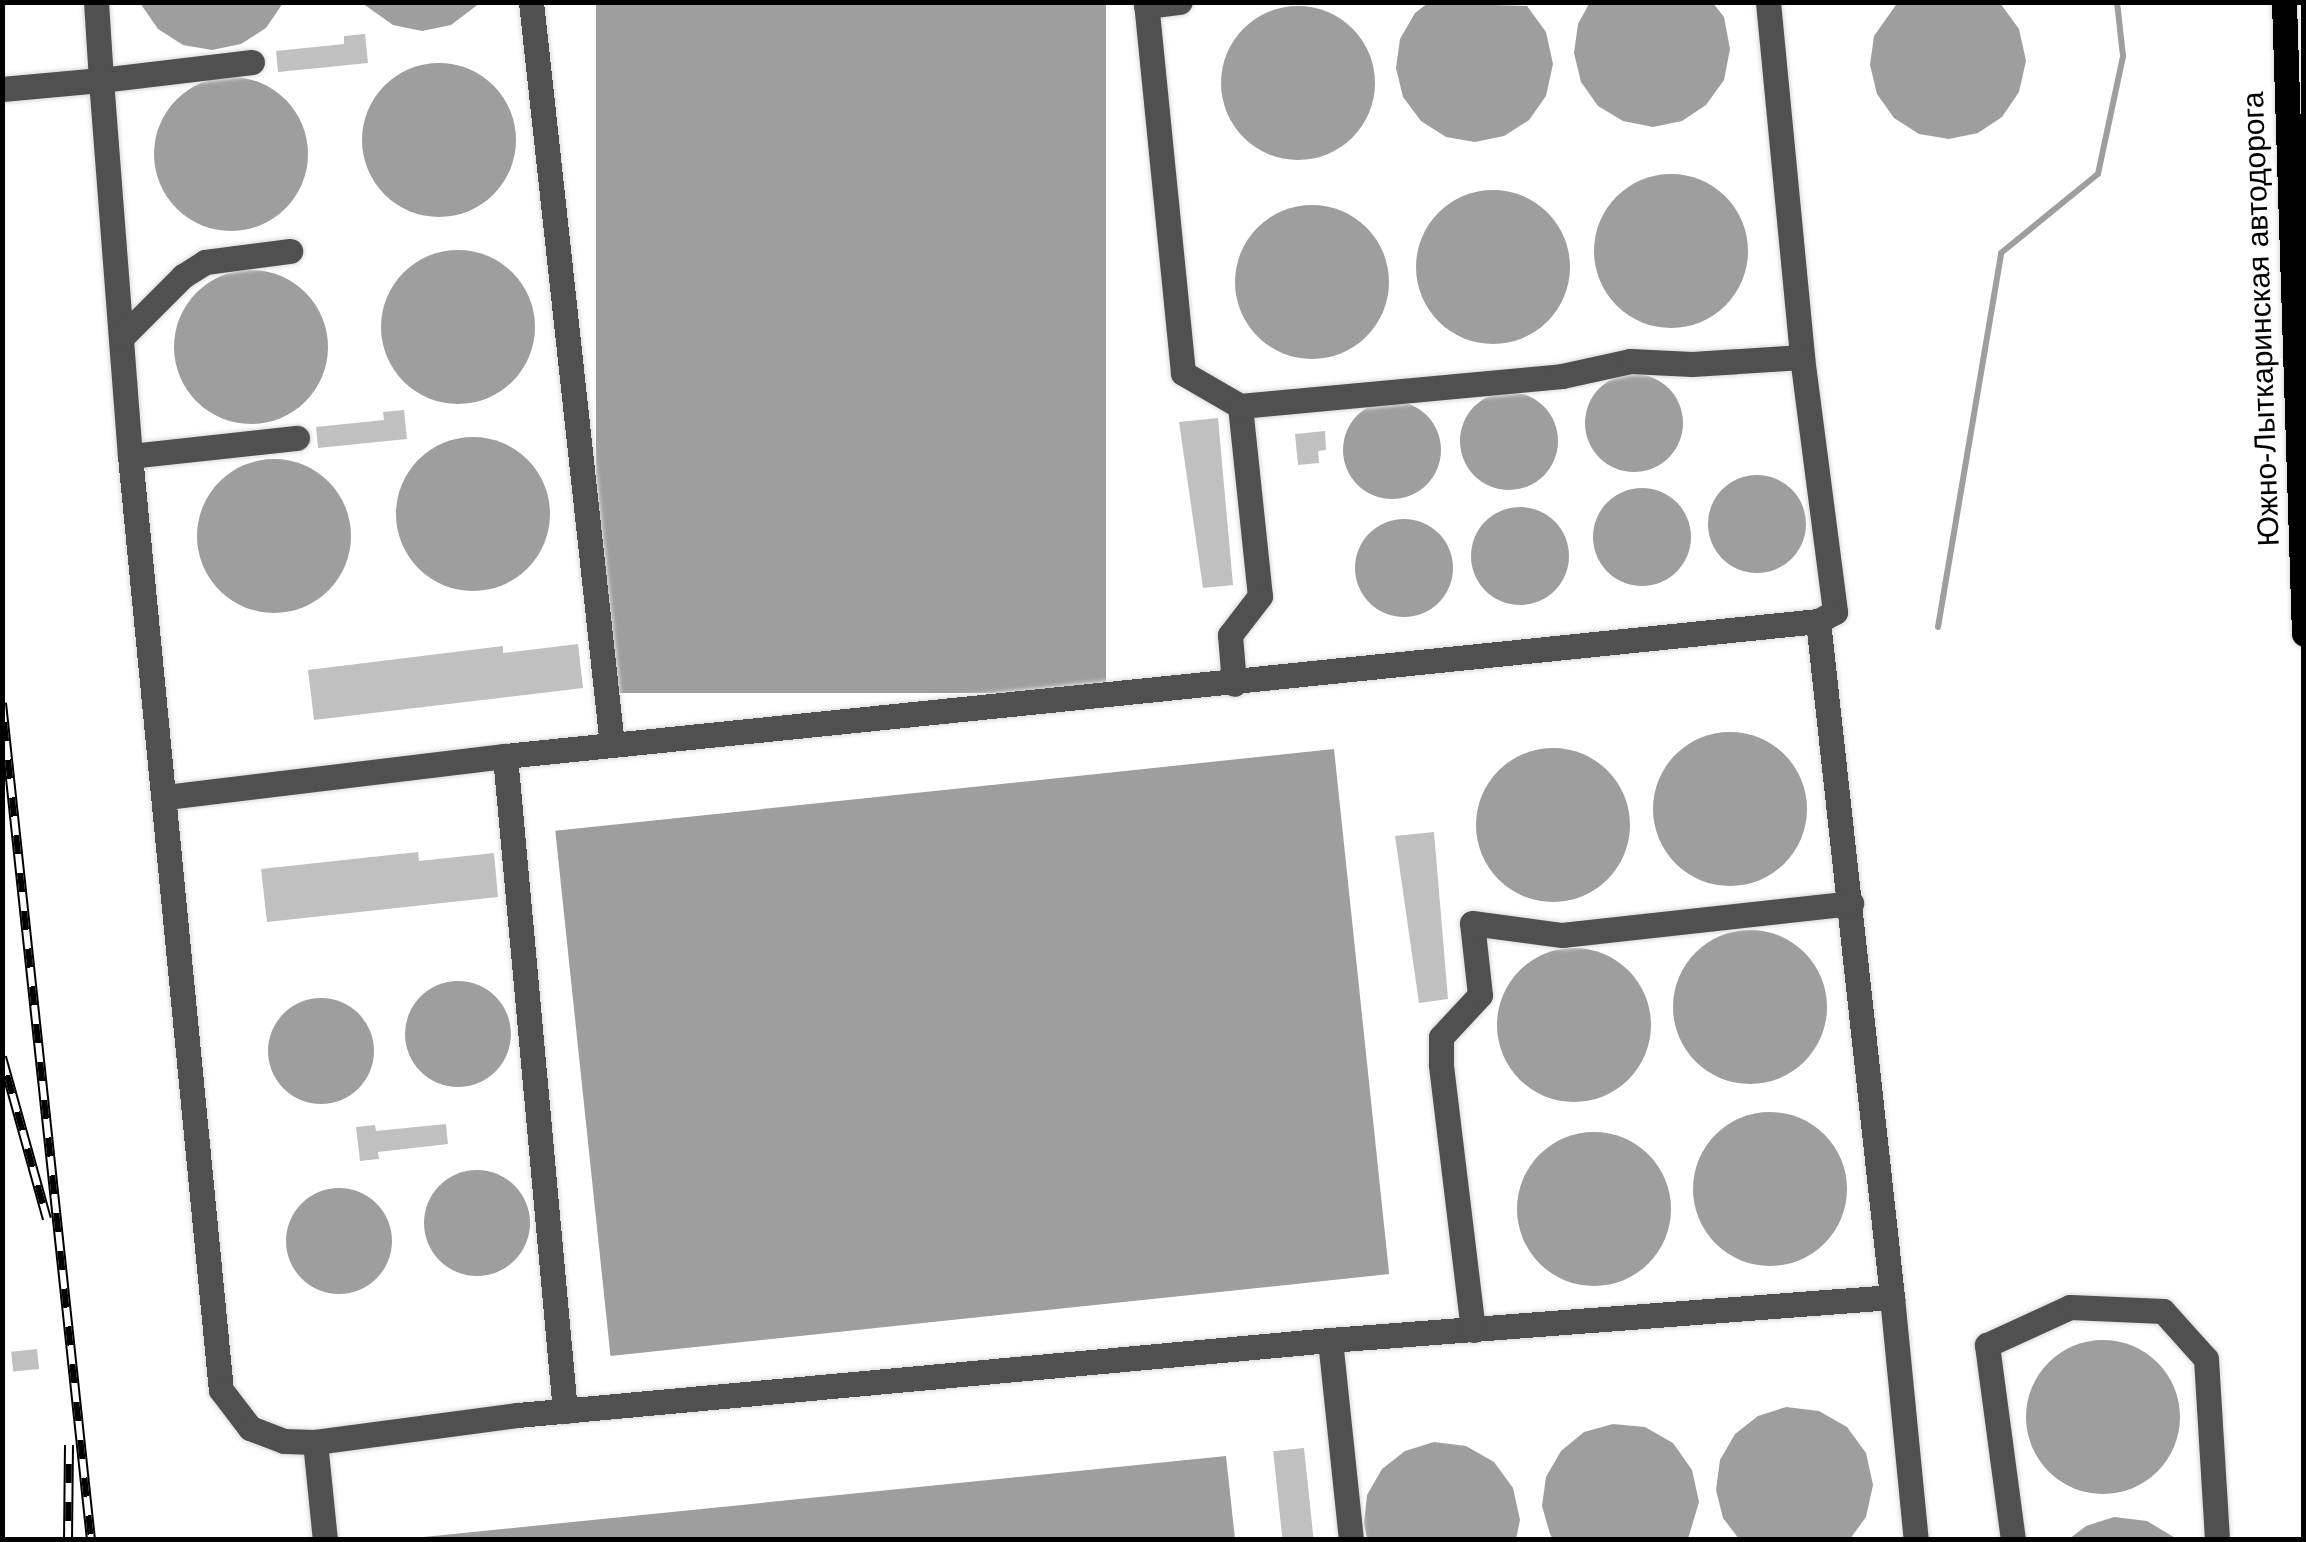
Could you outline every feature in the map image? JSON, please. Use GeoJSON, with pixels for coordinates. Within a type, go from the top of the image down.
{"type":"FeatureCollection","features":[{"type":"Feature","properties":{"kind":"main road","name":"Южно-Лыткаринская автодорога"},"geometry":{"type":"LineString","coordinates":[[2284,2],[2304,634]]}},
{"type":"Feature","properties":{"kind":"lane"},"geometry":{"type":"LineString","coordinates":[[96,2],[130,456],[221,1390],[250,1428],[284,1441],[315,1442],[565,1411],[1330,1340],[1892,1297]]}},
{"type":"Feature","properties":{"kind":"lane"},"geometry":{"type":"LineString","coordinates":[[531,2],[612,745]]}},
{"type":"Feature","properties":{"kind":"lane"},"geometry":{"type":"LineString","coordinates":[[1180,2],[1146,4],[1184,372],[1240,406],[1562,376],[1630,361],[1692,364],[1802,357]]}},
{"type":"Feature","properties":{"kind":"lane"},"geometry":{"type":"LineString","coordinates":[[166,798],[506,756],[1818,621],[1835,612],[1802,357],[1768,2]]}},
{"type":"Feature","properties":{"kind":"lane"},"geometry":{"type":"LineString","coordinates":[[2,89],[252,62]]}},
{"type":"Feature","properties":{"kind":"lane"},"geometry":{"type":"LineString","coordinates":[[122,338],[182,276],[205,262],[290,250]]}},
{"type":"Feature","properties":{"kind":"lane"},"geometry":{"type":"LineString","coordinates":[[1234,684],[1230,635],[1260,596],[1240,406]]}},
{"type":"Feature","properties":{"kind":"lane"},"geometry":{"type":"LineString","coordinates":[[130,456],[297,438]]}},
{"type":"Feature","properties":{"kind":"lane"},"geometry":{"type":"LineString","coordinates":[[1818,621],[1916,1540]]}},
{"type":"Feature","properties":{"kind":"lane"},"geometry":{"type":"LineString","coordinates":[[506,756],[507,814],[565,1411]]}},
{"type":"Feature","properties":{"kind":"lane"},"geometry":{"type":"LineString","coordinates":[[1472,1330],[1441,1037],[1480,994],[1472,922],[1562,935],[1851,903]]}},
{"type":"Feature","properties":{"kind":"lane"},"geometry":{"type":"LineString","coordinates":[[2013,1540],[1987,1345],[2070,1308],[2163,1311],[2206,1358],[2217,1540]]}},
{"type":"Feature","properties":{"kind":"lane"},"geometry":{"type":"LineString","coordinates":[[1330,1340],[1351,1540]]}},
{"type":"Feature","properties":{"kind":"lane"},"geometry":{"type":"LineString","coordinates":[[315,1442],[325,1540]]}},
{"type":"Feature","properties":{"kind":"shaded area"},"geometry":{"type":"Polygon","coordinates":[[[140,2],[283,3],[266,28],[241,44],[212,50],[183,45],[158,29],[140,2]]]}},
{"type":"Feature","properties":{"kind":"shaded area"},"geometry":{"type":"Polygon","coordinates":[[[1590,2],[1713,3],[1724,17],[1730,49],[1724,80],[1706,105],[1682,121],[1653,127],[1623,121],[1598,106],[1581,82],[1574,53],[1578,24],[1590,2]]]}},
{"type":"Feature","properties":{"kind":"shaded area"},"geometry":{"type":"Polygon","coordinates":[[[1898,2],[2000,3],[2019,29],[2026,61],[2019,92],[2002,117],[1978,133],[1949,139],[1919,134],[1894,118],[1877,94],[1870,65],[1874,36],[1898,2]]]}},
{"type":"Feature","properties":{"kind":"shaded area"},"geometry":{"type":"Polygon","coordinates":[[[362,3],[480,3],[451,25],[422,31],[393,25],[362,3]]]}},
{"type":"Feature","properties":{"kind":"shaded area"},"geometry":{"type":"Polygon","coordinates":[[[596,3],[1106,3],[1106,693],[596,693],[596,3]]]}},
{"type":"Feature","properties":{"kind":"shaded area"},"geometry":{"type":"Polygon","coordinates":[[[1428,3],[1527,6],[1546,32],[1553,64],[1546,96],[1529,120],[1504,136],[1475,142],[1446,137],[1421,121],[1403,97],[1396,68],[1400,39],[1415,13],[1428,3]]]}},
{"type":"Feature","properties":{"kind":"shaded area"},"geometry":{"type":"Polygon","coordinates":[[[1298,6],[1328,12],[1353,28],[1369,53],[1375,83],[1369,113],[1353,138],[1328,154],[1298,160],[1268,154],[1243,138],[1227,113],[1221,83],[1227,53],[1243,28],[1268,12],[1298,6]]]}},
{"type":"Feature","properties":{"kind":"shaded area"},"geometry":{"type":"Polygon","coordinates":[[[439,63],[469,69],[494,85],[510,110],[516,140],[510,170],[494,195],[469,211],[439,217],[409,211],[384,195],[368,170],[362,140],[368,110],[384,85],[409,69],[439,63]]]}},
{"type":"Feature","properties":{"kind":"shaded area"},"geometry":{"type":"Polygon","coordinates":[[[231,77],[261,83],[286,99],[302,124],[308,154],[302,184],[286,209],[261,225],[231,231],[201,225],[176,209],[160,184],[154,154],[160,124],[176,99],[201,83],[231,77]]]}},
{"type":"Feature","properties":{"kind":"shaded area"},"geometry":{"type":"Polygon","coordinates":[[[1671,174],[1701,180],[1726,196],[1742,221],[1748,251],[1742,281],[1726,306],[1701,322],[1671,328],[1641,322],[1616,306],[1600,281],[1594,251],[1600,221],[1616,196],[1641,180],[1671,174]]]}},
{"type":"Feature","properties":{"kind":"shaded area"},"geometry":{"type":"Polygon","coordinates":[[[1493,190],[1523,196],[1548,212],[1564,237],[1570,267],[1564,297],[1548,322],[1523,338],[1493,344],[1463,338],[1438,322],[1422,297],[1416,267],[1422,237],[1438,212],[1463,196],[1493,190]]]}},
{"type":"Feature","properties":{"kind":"shaded area"},"geometry":{"type":"Polygon","coordinates":[[[1312,205],[1342,211],[1367,227],[1383,252],[1389,282],[1383,312],[1367,337],[1342,353],[1312,359],[1282,353],[1257,337],[1241,312],[1235,282],[1241,252],[1257,227],[1282,211],[1312,205]]]}},
{"type":"Feature","properties":{"kind":"shaded area"},"geometry":{"type":"Polygon","coordinates":[[[458,250],[488,256],[513,272],[529,297],[535,327],[529,357],[513,382],[488,398],[458,404],[428,398],[403,382],[387,357],[381,327],[387,297],[403,272],[428,256],[458,250]]]}},
{"type":"Feature","properties":{"kind":"shaded area"},"geometry":{"type":"Polygon","coordinates":[[[251,270],[281,276],[306,292],[322,317],[328,347],[322,377],[306,402],[281,418],[251,424],[221,418],[196,402],[180,377],[174,347],[180,317],[196,292],[221,276],[251,270]]]}},
{"type":"Feature","properties":{"kind":"shaded area"},"geometry":{"type":"Polygon","coordinates":[[[1634,374],[1653,377],[1669,388],[1680,404],[1680,442],[1669,458],[1653,469],[1634,472],[1615,469],[1599,458],[1588,442],[1585,423],[1588,404],[1599,388],[1615,377],[1634,374]]]}},
{"type":"Feature","properties":{"kind":"shaded area"},"geometry":{"type":"Polygon","coordinates":[[[1509,392],[1528,395],[1544,406],[1555,422],[1555,460],[1544,476],[1528,487],[1509,490],[1490,487],[1474,476],[1463,460],[1460,441],[1463,422],[1474,406],[1490,395],[1509,392]]]}},
{"type":"Feature","properties":{"kind":"shaded area"},"geometry":{"type":"Polygon","coordinates":[[[1392,401],[1411,405],[1427,415],[1437,431],[1441,450],[1437,469],[1427,485],[1411,495],[1392,499],[1373,495],[1357,485],[1347,469],[1343,450],[1347,431],[1357,415],[1373,405],[1392,401]]]}},
{"type":"Feature","properties":{"kind":"shaded area"},"geometry":{"type":"Polygon","coordinates":[[[473,437],[503,443],[528,459],[544,484],[550,514],[544,544],[528,569],[503,585],[473,591],[443,585],[418,569],[402,544],[396,514],[402,484],[418,459],[443,443],[473,437]]]}},
{"type":"Feature","properties":{"kind":"shaded area"},"geometry":{"type":"Polygon","coordinates":[[[274,459],[304,465],[329,481],[345,506],[351,536],[345,566],[329,591],[304,607],[274,613],[244,607],[219,591],[203,566],[197,536],[203,506],[219,481],[244,465],[274,459]]]}},
{"type":"Feature","properties":{"kind":"shaded area"},"geometry":{"type":"Polygon","coordinates":[[[1757,475],[1776,478],[1792,489],[1803,505],[1803,543],[1792,559],[1776,570],[1757,573],[1738,570],[1722,559],[1711,543],[1708,524],[1711,505],[1722,489],[1738,478],[1757,475]]]}},
{"type":"Feature","properties":{"kind":"shaded area"},"geometry":{"type":"Polygon","coordinates":[[[1642,488],[1661,491],[1677,502],[1688,518],[1688,556],[1677,572],[1661,583],[1642,586],[1623,583],[1607,572],[1596,556],[1593,537],[1596,518],[1607,502],[1623,491],[1642,488]]]}},
{"type":"Feature","properties":{"kind":"shaded area"},"geometry":{"type":"Polygon","coordinates":[[[1520,507],[1539,510],[1555,521],[1566,537],[1566,575],[1555,591],[1539,602],[1520,605],[1501,602],[1485,591],[1474,575],[1471,556],[1474,537],[1485,521],[1501,510],[1520,507]]]}},
{"type":"Feature","properties":{"kind":"shaded area"},"geometry":{"type":"Polygon","coordinates":[[[1394,519],[1414,519],[1439,533],[1450,549],[1450,587],[1439,603],[1414,617],[1394,617],[1377,609],[1363,595],[1355,578],[1355,558],[1363,541],[1377,527],[1394,519]]]}},
{"type":"Feature","properties":{"kind":"shaded area"},"geometry":{"type":"Polygon","coordinates":[[[1730,732],[1760,738],[1785,754],[1801,779],[1807,809],[1801,839],[1785,864],[1760,880],[1730,886],[1700,880],[1675,864],[1659,839],[1653,809],[1659,779],[1675,754],[1700,738],[1730,732]]]}},
{"type":"Feature","properties":{"kind":"shaded area"},"geometry":{"type":"Polygon","coordinates":[[[1553,748],[1583,754],[1608,770],[1624,795],[1630,825],[1624,855],[1608,880],[1583,896],[1553,902],[1523,896],[1498,880],[1482,855],[1476,825],[1482,795],[1498,770],[1523,754],[1553,748]]]}},
{"type":"Feature","properties":{"kind":"shaded area"},"geometry":{"type":"Polygon","coordinates":[[[1334,749],[1389,1274],[610,1356],[555,831],[1334,749]]]}},
{"type":"Feature","properties":{"kind":"shaded area"},"geometry":{"type":"Polygon","coordinates":[[[1750,930],[1780,936],[1805,952],[1821,977],[1827,1007],[1821,1037],[1805,1062],[1780,1078],[1750,1084],[1720,1078],[1695,1062],[1679,1037],[1673,1007],[1679,977],[1695,952],[1720,936],[1750,930]]]}},
{"type":"Feature","properties":{"kind":"shaded area"},"geometry":{"type":"Polygon","coordinates":[[[1574,948],[1604,954],[1629,970],[1645,995],[1651,1025],[1645,1055],[1629,1080],[1604,1096],[1574,1102],[1544,1096],[1519,1080],[1503,1055],[1497,1025],[1503,995],[1519,970],[1544,954],[1574,948]]]}},
{"type":"Feature","properties":{"kind":"shaded area"},"geometry":{"type":"Polygon","coordinates":[[[458,981],[478,985],[495,997],[507,1014],[511,1034],[507,1054],[495,1071],[478,1083],[458,1087],[438,1083],[421,1071],[409,1054],[405,1034],[409,1014],[421,997],[438,985],[458,981]]]}},
{"type":"Feature","properties":{"kind":"shaded area"},"geometry":{"type":"Polygon","coordinates":[[[321,998],[341,1002],[358,1014],[370,1031],[374,1051],[370,1071],[358,1088],[341,1100],[321,1104],[301,1100],[284,1088],[272,1071],[268,1051],[272,1031],[284,1014],[301,1002],[321,998]]]}},
{"type":"Feature","properties":{"kind":"shaded area"},"geometry":{"type":"Polygon","coordinates":[[[1770,1112],[1800,1118],[1825,1134],[1841,1159],[1847,1189],[1841,1219],[1825,1244],[1800,1260],[1770,1266],[1740,1260],[1715,1244],[1699,1219],[1693,1189],[1699,1159],[1715,1134],[1740,1118],[1770,1112]]]}},
{"type":"Feature","properties":{"kind":"shaded area"},"geometry":{"type":"Polygon","coordinates":[[[1594,1132],[1624,1138],[1649,1154],[1665,1179],[1671,1209],[1665,1239],[1649,1264],[1624,1280],[1594,1286],[1564,1280],[1539,1264],[1523,1239],[1517,1209],[1523,1179],[1539,1154],[1564,1138],[1594,1132]]]}},
{"type":"Feature","properties":{"kind":"shaded area"},"geometry":{"type":"Polygon","coordinates":[[[477,1170],[497,1174],[514,1186],[526,1203],[530,1223],[526,1243],[514,1260],[497,1272],[477,1276],[457,1272],[440,1260],[428,1243],[424,1223],[428,1203],[440,1186],[457,1174],[477,1170]]]}},
{"type":"Feature","properties":{"kind":"shaded area"},"geometry":{"type":"Polygon","coordinates":[[[339,1188],[359,1192],[376,1204],[388,1221],[392,1241],[388,1261],[376,1278],[359,1290],[339,1294],[319,1290],[302,1278],[290,1261],[286,1241],[290,1221],[302,1204],[319,1192],[339,1188]]]}},
{"type":"Feature","properties":{"kind":"shaded area"},"geometry":{"type":"Polygon","coordinates":[[[2103,1340],[2133,1346],[2158,1362],[2174,1387],[2180,1417],[2174,1447],[2158,1472],[2133,1488],[2103,1494],[2073,1488],[2048,1472],[2032,1447],[2026,1417],[2032,1387],[2048,1362],[2073,1346],[2103,1340]]]}},
{"type":"Feature","properties":{"kind":"shaded area"},"geometry":{"type":"Polygon","coordinates":[[[1786,1407],[1819,1411],[1847,1427],[1866,1453],[1873,1485],[1866,1517],[1850,1539],[1739,1539],[1723,1518],[1716,1490],[1720,1460],[1735,1434],[1758,1416],[1786,1407]]]}},
{"type":"Feature","properties":{"kind":"shaded area"},"geometry":{"type":"Polygon","coordinates":[[[1613,1424],[1645,1427],[1673,1443],[1692,1470],[1699,1502],[1688,1539],[1553,1540],[1542,1506],[1546,1477],[1561,1451],[1584,1432],[1613,1424]]]}},
{"type":"Feature","properties":{"kind":"shaded area"},"geometry":{"type":"Polygon","coordinates":[[[1434,1442],[1466,1446],[1494,1462],[1513,1488],[1520,1520],[1516,1539],[1367,1539],[1367,1495],[1382,1469],[1405,1451],[1434,1442]]]}},
{"type":"Feature","properties":{"kind":"shaded area"},"geometry":{"type":"Polygon","coordinates":[[[1226,1456],[1235,1539],[404,1539],[1226,1456]]]}},
{"type":"Feature","properties":{"kind":"shaded area"},"geometry":{"type":"Polygon","coordinates":[[[2114,1517],[2147,1521],[2177,1539],[2069,1539],[2086,1526],[2114,1517]]]}},
{"type":"Feature","properties":{"kind":"building"},"geometry":{"type":"Polygon","coordinates":[[[365,34],[368,63],[278,72],[276,51],[344,44],[344,36],[365,34]]]}},
{"type":"Feature","properties":{"kind":"building"},"geometry":{"type":"Polygon","coordinates":[[[404,410],[407,439],[318,448],[316,427],[384,420],[383,412],[404,410]]]}},
{"type":"Feature","properties":{"kind":"building"},"geometry":{"type":"Polygon","coordinates":[[[1218,418],[1233,585],[1203,588],[1179,422],[1218,418]]]}},
{"type":"Feature","properties":{"kind":"building"},"geometry":{"type":"Polygon","coordinates":[[[1325,431],[1326,450],[1318,451],[1319,463],[1298,465],[1295,434],[1325,431]]]}},
{"type":"Feature","properties":{"kind":"building"},"geometry":{"type":"Polygon","coordinates":[[[578,644],[583,688],[314,720],[308,670],[503,646],[503,653],[578,644]]]}},
{"type":"Feature","properties":{"kind":"building"},"geometry":{"type":"Polygon","coordinates":[[[1434,832],[1448,999],[1419,1003],[1395,836],[1434,832]]]}},
{"type":"Feature","properties":{"kind":"building"},"geometry":{"type":"Polygon","coordinates":[[[418,852],[419,861],[494,853],[498,897],[267,922],[261,869],[418,852]]]}},
{"type":"Feature","properties":{"kind":"building"},"geometry":{"type":"Polygon","coordinates":[[[446,1124],[448,1144],[378,1152],[379,1159],[360,1161],[356,1127],[375,1125],[376,1131],[446,1124]]]}},
{"type":"Feature","properties":{"kind":"building"},"geometry":{"type":"Polygon","coordinates":[[[37,1349],[39,1369],[13,1372],[11,1352],[37,1349]]]}},
{"type":"Feature","properties":{"kind":"building"},"geometry":{"type":"Polygon","coordinates":[[[1304,1448],[1314,1540],[1282,1540],[1273,1451],[1304,1448]]]}},
{"type":"Feature","properties":{"kind":"waterway"},"geometry":{"type":"LineString","coordinates":[[1938,627],[2001,253],[2098,174],[2123,56],[2117,2]]}},
{"type":"Feature","properties":{"kind":"railway"},"geometry":{"type":"LineString","coordinates":[[2,703],[91,1540]]}},
{"type":"Feature","properties":{"kind":"railway"},"geometry":{"type":"LineString","coordinates":[[2,1057],[47,1219]]}},
{"type":"Feature","properties":{"kind":"railway"},"geometry":{"type":"LineString","coordinates":[[68,1540],[69,1445]]}}]}
